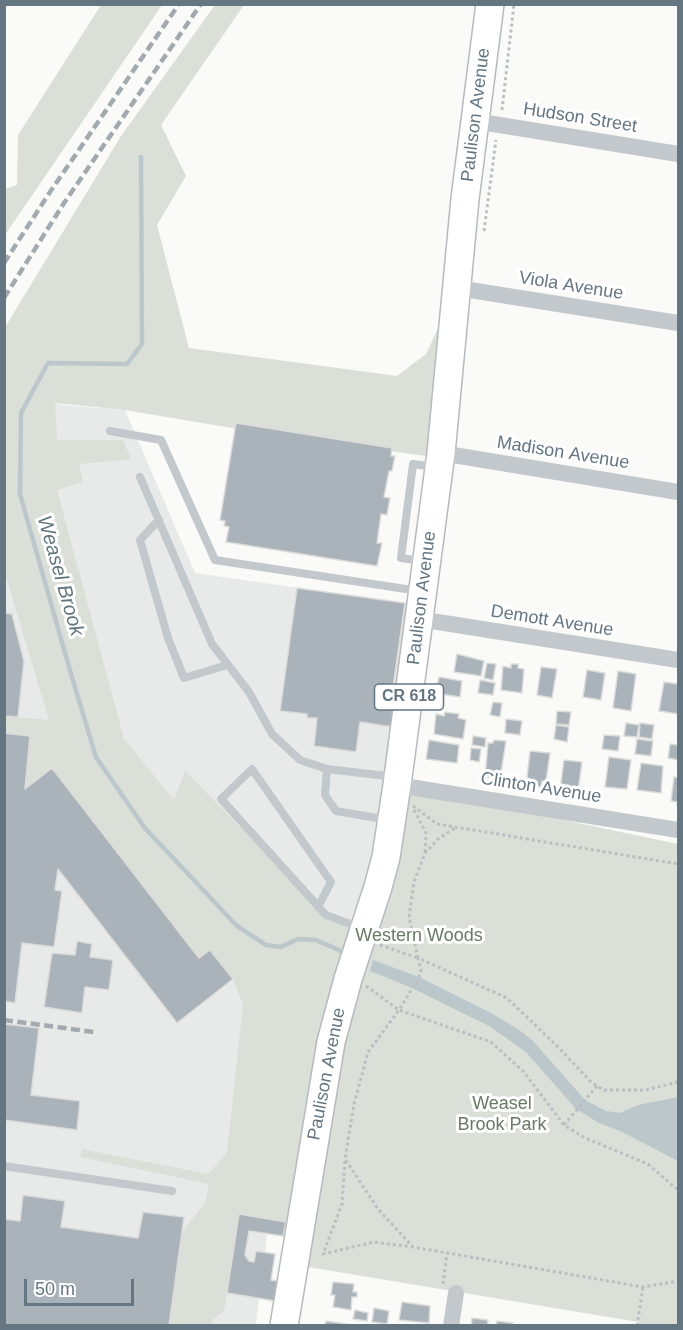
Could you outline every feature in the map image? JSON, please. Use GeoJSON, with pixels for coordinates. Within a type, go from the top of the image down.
{"type":"FeatureCollection","features":[{"type":"Feature","properties":{"kind":"main road","name":"Paulison Avenue"},"geometry":{"type":"LineString","coordinates":[[284,1326],[331,1042],[348,979],[370,936],[386,856],[399,817],[398,781],[440,460],[465,199],[490,4]]}},
{"type":"Feature","properties":{"kind":"street","name":"Hudson Street"},"geometry":{"type":"LineString","coordinates":[[475,121],[678,154]]}},
{"type":"Feature","properties":{"kind":"street","name":"Viola Avenue"},"geometry":{"type":"LineString","coordinates":[[457,288],[678,323]]}},
{"type":"Feature","properties":{"kind":"street","name":"Madison Avenue"},"geometry":{"type":"LineString","coordinates":[[440,460],[678,492]]}},
{"type":"Feature","properties":{"kind":"street","name":"Demott Avenue"},"geometry":{"type":"LineString","coordinates":[[419,619],[678,660]]}},
{"type":"Feature","properties":{"kind":"street","name":"Clinton Avenue"},"geometry":{"type":"LineString","coordinates":[[398,781],[678,830]]}},
{"type":"Feature","properties":{"kind":"street"},"geometry":{"type":"LineString","coordinates":[[449,1291],[451,1326]]}},
{"type":"Feature","properties":{"kind":"lane"},"geometry":{"type":"LineString","coordinates":[[110,431],[161,440],[214,560],[423,592]]}},
{"type":"Feature","properties":{"kind":"lane"},"geometry":{"type":"LineString","coordinates":[[140,477],[212,644],[226,666],[249,692],[272,734],[300,760],[327,769],[398,781]]}},
{"type":"Feature","properties":{"kind":"lane"},"geometry":{"type":"LineString","coordinates":[[159,520],[140,540],[168,638],[184,678],[226,666]]}},
{"type":"Feature","properties":{"kind":"lane"},"geometry":{"type":"LineString","coordinates":[[318,907],[331,882],[252,769],[221,799],[318,907],[326,915],[370,936]]}},
{"type":"Feature","properties":{"kind":"lane"},"geometry":{"type":"LineString","coordinates":[[327,769],[325,795],[336,811],[399,817]]}},
{"type":"Feature","properties":{"kind":"lane"},"geometry":{"type":"LineString","coordinates":[[4,1166],[172,1191]]}},
{"type":"Feature","properties":{"kind":"path"},"geometry":{"type":"LineString","coordinates":[[513,112],[501,110],[514,4]]}},
{"type":"Feature","properties":{"kind":"path"},"geometry":{"type":"LineString","coordinates":[[484,233],[495,140],[507,142]]}},
{"type":"Feature","properties":{"kind":"path"},"geometry":{"type":"LineString","coordinates":[[399,817],[409,802],[421,804]]}},
{"type":"Feature","properties":{"kind":"path"},"geometry":{"type":"LineString","coordinates":[[678,864],[437,824],[411,805],[426,832],[425,853],[414,882],[409,917],[421,970],[399,1010],[368,1052],[354,1104],[345,1159],[342,1204],[323,1254],[374,1242],[643,1287],[678,1281]]}},
{"type":"Feature","properties":{"kind":"path"},"geometry":{"type":"LineString","coordinates":[[425,853],[438,839],[456,827]]}},
{"type":"Feature","properties":{"kind":"path"},"geometry":{"type":"LineString","coordinates":[[370,936],[507,998],[597,1086],[604,1090],[646,1090],[678,1082]]}},
{"type":"Feature","properties":{"kind":"path"},"geometry":{"type":"LineString","coordinates":[[364,985],[399,1010],[492,1042],[522,1071],[564,1125],[595,1143],[648,1164],[678,1190]]}},
{"type":"Feature","properties":{"kind":"path"},"geometry":{"type":"LineString","coordinates":[[564,1125],[597,1086]]}},
{"type":"Feature","properties":{"kind":"path"},"geometry":{"type":"LineString","coordinates":[[345,1159],[378,1209],[413,1247]]}},
{"type":"Feature","properties":{"kind":"path"},"geometry":{"type":"LineString","coordinates":[[447,1253],[449,1291]]}},
{"type":"Feature","properties":{"kind":"path"},"geometry":{"type":"LineString","coordinates":[[637,1326],[643,1287]]}},
{"type":"Feature","properties":{"kind":"shaded area"},"geometry":{"type":"Polygon","coordinates":[[[4,378],[60,405],[125,410],[195,573],[409,604],[376,858],[351,929],[332,920],[269,1219],[256,1325],[5,1325],[4,378]]]}},
{"type":"Feature","properties":{"kind":"shaded area"},"geometry":{"type":"Polygon","coordinates":[[[373,960],[419,977],[493,1014],[522,1032],[533,1041],[585,1100],[606,1111],[620,1113],[638,1105],[678,1097],[678,1161],[620,1131],[599,1123],[576,1109],[526,1052],[489,1026],[412,988],[370,971],[373,960]]]}},
{"type":"Feature","properties":{"kind":"green space"},"geometry":{"type":"Polygon","coordinates":[[[101,5],[162,5],[5,235],[5,189],[17,185],[18,135],[101,5]]]}},
{"type":"Feature","properties":{"kind":"green space"},"geometry":{"type":"Polygon","coordinates":[[[215,5],[244,5],[161,125],[186,176],[157,225],[189,348],[397,376],[426,354],[457,288],[440,458],[268,434],[125,410],[55,403],[57,440],[123,440],[131,459],[79,464],[83,482],[57,490],[124,739],[174,800],[185,771],[332,920],[351,929],[397,785],[678,844],[678,1325],[637,1325],[638,1322],[308,1267],[330,1048],[286,1222],[239,1214],[224,1311],[213,1319],[212,1325],[169,1325],[182,1232],[205,1203],[209,1184],[80,1157],[82,1149],[208,1174],[227,1153],[243,1004],[233,979],[210,950],[199,958],[51,769],[25,789],[30,736],[5,733],[5,716],[49,720],[5,573],[4,329],[121,136],[215,5]]]}},
{"type":"Feature","properties":{"kind":"building"},"geometry":{"type":"Polygon","coordinates":[[[236,423],[392,448],[391,456],[395,456],[392,471],[389,471],[384,497],[390,498],[387,515],[381,514],[377,543],[382,543],[377,566],[226,542],[229,527],[224,526],[225,521],[220,520],[236,423]]]}},
{"type":"Feature","properties":{"kind":"building"},"geometry":{"type":"Polygon","coordinates":[[[297,588],[405,603],[390,708],[394,708],[392,727],[360,722],[356,752],[314,746],[317,718],[307,718],[307,714],[280,711],[297,588]]]}},
{"type":"Feature","properties":{"kind":"building"},"geometry":{"type":"Polygon","coordinates":[[[4,613],[12,614],[24,661],[18,717],[4,716],[4,613]]]}},
{"type":"Feature","properties":{"kind":"building"},"geometry":{"type":"Polygon","coordinates":[[[457,654],[484,661],[481,676],[454,672],[457,654]]]}},
{"type":"Feature","properties":{"kind":"building"},"geometry":{"type":"Polygon","coordinates":[[[487,663],[496,664],[493,680],[484,678],[487,663]]]}},
{"type":"Feature","properties":{"kind":"building"},"geometry":{"type":"Polygon","coordinates":[[[511,664],[518,664],[518,668],[524,669],[522,693],[501,690],[503,666],[511,668],[511,664]]]}},
{"type":"Feature","properties":{"kind":"building"},"geometry":{"type":"Polygon","coordinates":[[[541,667],[557,669],[552,698],[537,695],[541,667]]]}},
{"type":"Feature","properties":{"kind":"building"},"geometry":{"type":"Polygon","coordinates":[[[587,670],[605,673],[601,700],[583,697],[587,670]]]}},
{"type":"Feature","properties":{"kind":"building"},"geometry":{"type":"Polygon","coordinates":[[[618,671],[636,674],[631,711],[613,708],[618,671]]]}},
{"type":"Feature","properties":{"kind":"building"},"geometry":{"type":"Polygon","coordinates":[[[439,677],[462,681],[460,697],[441,694],[442,687],[437,686],[439,677]]]}},
{"type":"Feature","properties":{"kind":"building"},"geometry":{"type":"Polygon","coordinates":[[[480,680],[495,683],[493,695],[478,693],[480,680]]]}},
{"type":"Feature","properties":{"kind":"building"},"geometry":{"type":"Polygon","coordinates":[[[664,682],[678,684],[678,714],[659,711],[664,682]]]}},
{"type":"Feature","properties":{"kind":"building"},"geometry":{"type":"Polygon","coordinates":[[[493,702],[502,703],[500,717],[490,715],[493,702]]]}},
{"type":"Feature","properties":{"kind":"building"},"geometry":{"type":"Polygon","coordinates":[[[557,711],[571,712],[569,725],[556,724],[557,711]]]}},
{"type":"Feature","properties":{"kind":"building"},"geometry":{"type":"Polygon","coordinates":[[[445,712],[459,714],[458,718],[466,720],[463,739],[434,734],[436,714],[444,716],[445,712]]]}},
{"type":"Feature","properties":{"kind":"building"},"geometry":{"type":"Polygon","coordinates":[[[506,719],[522,721],[520,735],[505,733],[506,719]]]}},
{"type":"Feature","properties":{"kind":"building"},"geometry":{"type":"Polygon","coordinates":[[[626,723],[639,725],[637,737],[624,736],[626,723]]]}},
{"type":"Feature","properties":{"kind":"building"},"geometry":{"type":"Polygon","coordinates":[[[640,723],[654,725],[652,739],[639,737],[640,723]]]}},
{"type":"Feature","properties":{"kind":"building"},"geometry":{"type":"Polygon","coordinates":[[[556,725],[569,727],[567,742],[554,739],[556,725]]]}},
{"type":"Feature","properties":{"kind":"building"},"geometry":{"type":"Polygon","coordinates":[[[4,733],[30,736],[25,789],[52,768],[199,958],[210,950],[233,979],[177,1023],[58,869],[55,890],[62,891],[54,947],[22,943],[15,1003],[4,1001],[4,733]]]}},
{"type":"Feature","properties":{"kind":"building"},"geometry":{"type":"Polygon","coordinates":[[[604,735],[620,736],[618,751],[602,749],[604,735]]]}},
{"type":"Feature","properties":{"kind":"building"},"geometry":{"type":"Polygon","coordinates":[[[473,736],[486,738],[485,747],[472,745],[473,736]]]}},
{"type":"Feature","properties":{"kind":"building"},"geometry":{"type":"Polygon","coordinates":[[[637,739],[653,741],[651,756],[635,754],[637,739]]]}},
{"type":"Feature","properties":{"kind":"building"},"geometry":{"type":"Polygon","coordinates":[[[429,740],[459,745],[457,763],[426,759],[429,740]]]}},
{"type":"Feature","properties":{"kind":"building"},"geometry":{"type":"Polygon","coordinates":[[[494,740],[506,741],[500,779],[485,777],[488,743],[493,743],[494,740]]]}},
{"type":"Feature","properties":{"kind":"building"},"geometry":{"type":"Polygon","coordinates":[[[670,744],[678,745],[678,760],[668,758],[670,744]]]}},
{"type":"Feature","properties":{"kind":"building"},"geometry":{"type":"Polygon","coordinates":[[[471,748],[481,749],[479,762],[470,760],[471,748]]]}},
{"type":"Feature","properties":{"kind":"building"},"geometry":{"type":"Polygon","coordinates":[[[530,751],[550,753],[546,781],[542,781],[541,787],[529,786],[530,779],[527,778],[530,751]]]}},
{"type":"Feature","properties":{"kind":"building"},"geometry":{"type":"Polygon","coordinates":[[[609,757],[631,760],[627,789],[605,787],[609,757]]]}},
{"type":"Feature","properties":{"kind":"building"},"geometry":{"type":"Polygon","coordinates":[[[564,760],[582,762],[578,791],[560,789],[564,760]]]}},
{"type":"Feature","properties":{"kind":"building"},"geometry":{"type":"Polygon","coordinates":[[[641,763],[663,766],[661,793],[637,790],[641,763]]]}},
{"type":"Feature","properties":{"kind":"building"},"geometry":{"type":"Polygon","coordinates":[[[674,777],[678,778],[678,806],[677,802],[671,801],[674,777]]]}},
{"type":"Feature","properties":{"kind":"building"},"geometry":{"type":"Polygon","coordinates":[[[77,941],[92,944],[90,957],[113,960],[109,990],[85,987],[82,1013],[44,1007],[52,953],[75,955],[77,941]]]}},
{"type":"Feature","properties":{"kind":"building"},"geometry":{"type":"Polygon","coordinates":[[[4,1024],[39,1028],[31,1095],[80,1101],[77,1130],[4,1120],[4,1024]]]}},
{"type":"Feature","properties":{"kind":"building"},"geometry":{"type":"Polygon","coordinates":[[[23,1195],[65,1201],[61,1227],[138,1238],[143,1212],[184,1217],[169,1326],[4,1326],[4,1219],[20,1221],[23,1195]]]}},
{"type":"Feature","properties":{"kind":"building"},"geometry":{"type":"Polygon","coordinates":[[[239,1214],[286,1222],[283,1236],[249,1231],[245,1255],[249,1261],[254,1262],[256,1251],[275,1254],[271,1280],[278,1281],[275,1301],[227,1293],[239,1214]]]}},
{"type":"Feature","properties":{"kind":"building"},"geometry":{"type":"Polygon","coordinates":[[[333,1282],[354,1284],[353,1292],[357,1292],[357,1297],[352,1297],[351,1310],[333,1307],[335,1295],[331,1295],[333,1282]]]}},
{"type":"Feature","properties":{"kind":"building"},"geometry":{"type":"Polygon","coordinates":[[[402,1302],[430,1306],[429,1323],[399,1320],[402,1302]]]}},
{"type":"Feature","properties":{"kind":"building"},"geometry":{"type":"Polygon","coordinates":[[[374,1308],[389,1311],[387,1324],[372,1322],[374,1308]]]}},
{"type":"Feature","properties":{"kind":"building"},"geometry":{"type":"Polygon","coordinates":[[[355,1310],[368,1313],[367,1321],[353,1319],[355,1310]]]}},
{"type":"Feature","properties":{"kind":"building"},"geometry":{"type":"Polygon","coordinates":[[[472,1318],[488,1320],[487,1326],[471,1326],[472,1318]]]}},
{"type":"Feature","properties":{"kind":"building"},"geometry":{"type":"Polygon","coordinates":[[[326,1321],[347,1324],[346,1326],[325,1326],[326,1321]]]}},
{"type":"Feature","properties":{"kind":"building"},"geometry":{"type":"Polygon","coordinates":[[[497,1321],[513,1323],[512,1326],[496,1326],[497,1321]]]}},
{"type":"Feature","properties":{"kind":"waterway","name":"Weasel Brook"},"geometry":{"type":"LineString","coordinates":[[141,157],[142,344],[127,364],[48,363],[21,413],[20,494],[96,757],[144,827],[237,926],[266,945],[281,947],[298,939],[316,940],[341,951]]}},
{"type":"Feature","properties":{"kind":"railway"},"geometry":{"type":"LineString","coordinates":[[4,263],[179,4]]}},
{"type":"Feature","properties":{"kind":"railway"},"geometry":{"type":"LineString","coordinates":[[4,298],[64,203],[201,4]]}},
{"type":"Feature","properties":{"kind":"railway"},"geometry":{"type":"LineString","coordinates":[[4,1020],[94,1032]]}},
{"type":"Feature","properties":{"kind":"park label","name":"Western Woods"},"geometry":{"type":"Point","coordinates":[419,936]}},
{"type":"Feature","properties":{"kind":"park label","name":"Weasel Brook Park"},"geometry":{"type":"Point","coordinates":[502,1114]}}]}
